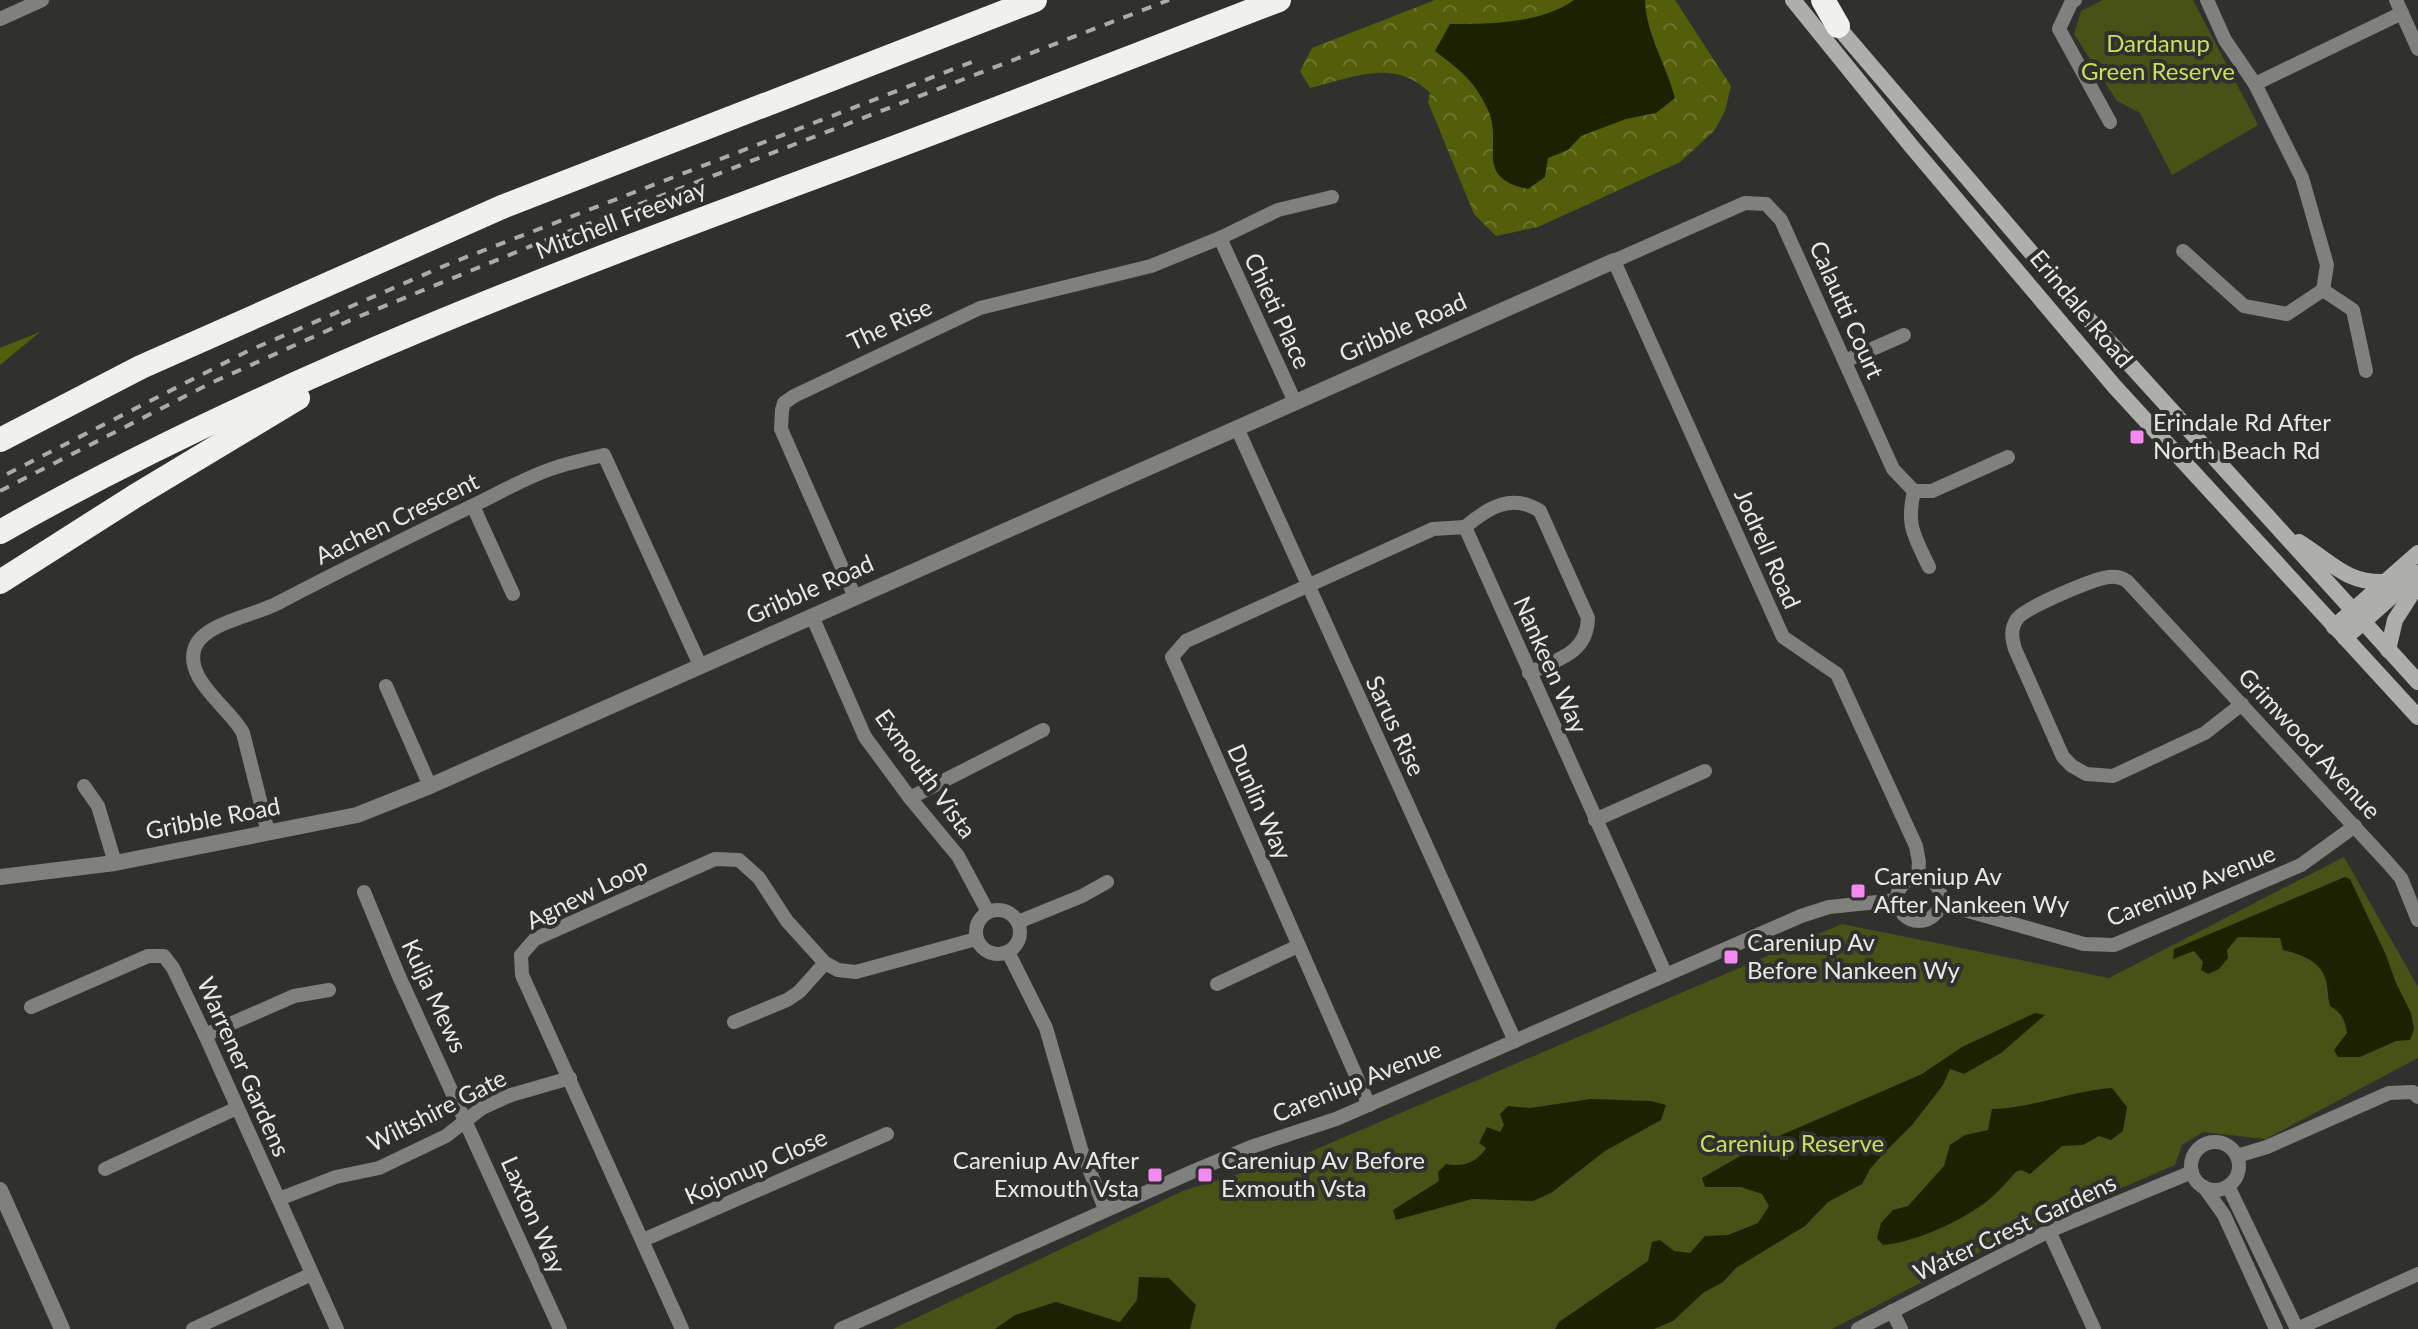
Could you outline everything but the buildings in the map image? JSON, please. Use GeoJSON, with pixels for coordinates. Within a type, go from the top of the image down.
{"type":"FeatureCollection","features":[{"type":"Feature","properties":{"kind":"highway"},"geometry":{"type":"LineString","coordinates":[[0,440],[141,367],[502,207],[1035,0]]}},
{"type":"Feature","properties":{"kind":"highway","name":"Mitchell Freeway"},"geometry":{"type":"LineString","coordinates":[[0,532],[196,429],[499,297],[1279,0]]}},
{"type":"Feature","properties":{"kind":"highway"},"geometry":{"type":"LineString","coordinates":[[1823,0],[1838,26]]}},
{"type":"Feature","properties":{"kind":"highway"},"geometry":{"type":"LineString","coordinates":[[0,582],[109,512],[382,348]]}},
{"type":"Feature","properties":{"kind":"main road","name":"Erindale Road"},"geometry":{"type":"LineString","coordinates":[[1793,0],[1912,147],[2115,387],[2418,717]]}},
{"type":"Feature","properties":{"kind":"main road","name":"Erindale Road"},"geometry":{"type":"LineString","coordinates":[[1816,0],[2083,313],[2418,682]]}},
{"type":"Feature","properties":{"kind":"main road"},"geometry":{"type":"LineString","coordinates":[[2280,530],[2360,581],[2386,582]]}},
{"type":"Feature","properties":{"kind":"main road"},"geometry":{"type":"LineString","coordinates":[[2358,617],[2386,582],[2418,553]]}},
{"type":"Feature","properties":{"kind":"main road"},"geometry":{"type":"LineString","coordinates":[[2340,632],[2418,573]]}},
{"type":"Feature","properties":{"kind":"main road"},"geometry":{"type":"LineString","coordinates":[[2388,650],[2395,620],[2418,584]]}},
{"type":"Feature","properties":{"kind":"street"},"geometry":{"type":"LineString","coordinates":[[6,11],[42,0]]}},
{"type":"Feature","properties":{"kind":"street"},"geometry":{"type":"LineString","coordinates":[[2075,0],[2059,29],[2110,122]]}},
{"type":"Feature","properties":{"kind":"street"},"geometry":{"type":"LineString","coordinates":[[2183,251],[2244,306],[2287,314],[2323,290],[2327,265],[2302,178],[2255,84],[2225,40],[2207,0]]}},
{"type":"Feature","properties":{"kind":"street"},"geometry":{"type":"LineString","coordinates":[[2255,84],[2399,6],[2418,49]]}},
{"type":"Feature","properties":{"kind":"street"},"geometry":{"type":"LineString","coordinates":[[1220,238],[1278,210],[1332,197]]}},
{"type":"Feature","properties":{"kind":"street","name":"Calautti Court"},"geometry":{"type":"LineString","coordinates":[[1614,261],[1745,203],[1766,204],[1781,220],[1893,469],[1914,491]]}},
{"type":"Feature","properties":{"kind":"street","name":"Chieti Place"},"geometry":{"type":"LineString","coordinates":[[1220,238],[1295,402]]}},
{"type":"Feature","properties":{"kind":"street","name":"The Rise"},"geometry":{"type":"LineString","coordinates":[[855,597],[781,429],[784,403],[843,371],[980,308],[1151,266],[1220,238]]}},
{"type":"Feature","properties":{"kind":"street","name":"Gribble Road"},"geometry":{"type":"LineString","coordinates":[[0,877],[115,863],[357,815],[430,786],[1614,261]]}},
{"type":"Feature","properties":{"kind":"street","name":"Jodrell Road"},"geometry":{"type":"LineString","coordinates":[[1614,261],[1783,637],[1837,674],[1916,846],[1918,877]]}},
{"type":"Feature","properties":{"kind":"street"},"geometry":{"type":"LineString","coordinates":[[2323,290],[2353,310],[2366,371]]}},
{"type":"Feature","properties":{"kind":"street"},"geometry":{"type":"LineString","coordinates":[[1845,361],[1904,335]]}},
{"type":"Feature","properties":{"kind":"street","name":"Sarus Rise"},"geometry":{"type":"LineString","coordinates":[[1237,428],[1515,1041]]}},
{"type":"Feature","properties":{"kind":"street","name":"Aachen Crescent"},"geometry":{"type":"LineString","coordinates":[[268,832],[243,733],[236,720],[204,686],[194,663],[193,651],[197,642],[210,628],[260,612],[405,537],[550,469],[604,455],[700,665]]}},
{"type":"Feature","properties":{"kind":"street"},"geometry":{"type":"LineString","coordinates":[[1929,567],[1912,531],[1909,514],[1914,491],[1932,491],[2008,457]]}},
{"type":"Feature","properties":{"kind":"street"},"geometry":{"type":"LineString","coordinates":[[1307,585],[1433,529],[1465,527],[1477,517],[1509,501],[1526,502],[1540,511],[1588,618],[1588,635],[1577,649],[1529,673]]}},
{"type":"Feature","properties":{"kind":"street"},"geometry":{"type":"LineString","coordinates":[[473,506],[513,594]]}},
{"type":"Feature","properties":{"kind":"street","name":"Nankeen Way"},"geometry":{"type":"LineString","coordinates":[[1465,527],[1666,975]]}},
{"type":"Feature","properties":{"kind":"street","name":"Grimwood Avenue"},"geometry":{"type":"LineString","coordinates":[[2242,704],[2205,733],[2113,776],[2086,774],[2063,757],[2015,649],[2012,631],[2017,619],[2030,609],[2082,585],[2108,577],[2127,581],[2152,607],[2242,704],[2355,826],[2401,878],[2418,920]]}},
{"type":"Feature","properties":{"kind":"street","name":"Dunlin Way"},"geometry":{"type":"LineString","coordinates":[[1307,585],[1186,641],[1172,657],[1369,1105]]}},
{"type":"Feature","properties":{"kind":"street","name":"Exmouth Vista"},"geometry":{"type":"LineString","coordinates":[[812,616],[865,737],[958,856],[988,912]]}},
{"type":"Feature","properties":{"kind":"street"},"geometry":{"type":"LineString","coordinates":[[386,686],[430,786]]}},
{"type":"Feature","properties":{"kind":"street"},"geometry":{"type":"LineString","coordinates":[[910,798],[1043,730]]}},
{"type":"Feature","properties":{"kind":"street"},"geometry":{"type":"LineString","coordinates":[[1595,820],[1705,771]]}},
{"type":"Feature","properties":{"kind":"street"},"geometry":{"type":"LineString","coordinates":[[84,786],[98,806],[115,863]]}},
{"type":"Feature","properties":{"kind":"street","name":"Careniup Avenue"},"geometry":{"type":"LineString","coordinates":[[1940,903],[2084,944],[2114,945],[2301,865],[2355,826]]}},
{"type":"Feature","properties":{"kind":"street","name":"Agnew Loop"},"geometry":{"type":"LineString","coordinates":[[682,1329],[522,975],[521,955],[535,939],[715,859],[739,860],[759,878],[787,921],[825,963]]}},
{"type":"Feature","properties":{"kind":"street"},"geometry":{"type":"LineString","coordinates":[[1918,877],[1933,882],[1940,896],[1940,903],[1932,917],[1917,921],[1903,914],[1897,900],[1905,882],[1918,877]]}},
{"type":"Feature","properties":{"kind":"street"},"geometry":{"type":"LineString","coordinates":[[1018,922],[1082,896],[1107,882]]}},
{"type":"Feature","properties":{"kind":"street","name":"Kulja Mews"},"geometry":{"type":"LineString","coordinates":[[364,892],[398,974],[466,1119]]}},
{"type":"Feature","properties":{"kind":"street","name":"Careniup Avenue"},"geometry":{"type":"LineString","coordinates":[[841,1329],[1105,1209],[1251,1147],[1336,1119],[1814,911],[1897,900]]}},
{"type":"Feature","properties":{"kind":"street"},"geometry":{"type":"LineString","coordinates":[[1002,910],[1018,922],[1019,939],[1008,952],[993,954],[980,946],[976,939],[977,923],[988,912],[1002,910]]}},
{"type":"Feature","properties":{"kind":"street"},"geometry":{"type":"LineString","coordinates":[[734,1022],[787,1000],[799,992],[825,963],[838,970],[856,972],[976,939]]}},
{"type":"Feature","properties":{"kind":"street"},"geometry":{"type":"LineString","coordinates":[[1217,984],[1298,946]]}},
{"type":"Feature","properties":{"kind":"street"},"geometry":{"type":"LineString","coordinates":[[1008,952],[1046,1028],[1081,1149],[1105,1209]]}},
{"type":"Feature","properties":{"kind":"street","name":"Warrener Gardens"},"geometry":{"type":"LineString","coordinates":[[31,1007],[148,956],[164,956],[173,968],[205,1035],[337,1329]]}},
{"type":"Feature","properties":{"kind":"street"},"geometry":{"type":"LineString","coordinates":[[205,1035],[294,996],[329,990]]}},
{"type":"Feature","properties":{"kind":"street","name":"Wiltshire Gate"},"geometry":{"type":"LineString","coordinates":[[279,1199],[336,1177],[379,1168],[446,1136],[482,1108],[511,1095],[570,1078]]}},
{"type":"Feature","properties":{"kind":"street"},"geometry":{"type":"LineString","coordinates":[[2237,1156],[2278,1142],[2389,1093],[2413,1092],[2418,1097]]}},
{"type":"Feature","properties":{"kind":"street"},"geometry":{"type":"LineString","coordinates":[[105,1169],[237,1108]]}},
{"type":"Feature","properties":{"kind":"street","name":"Laxton Way"},"geometry":{"type":"LineString","coordinates":[[466,1119],[560,1329]]}},
{"type":"Feature","properties":{"kind":"street","name":"Kojonup Close"},"geometry":{"type":"LineString","coordinates":[[643,1240],[887,1134]]}},
{"type":"Feature","properties":{"kind":"street"},"geometry":{"type":"LineString","coordinates":[[2219,1142],[2233,1149],[2237,1156],[2238,1173],[2228,1186],[2212,1190],[2204,1187],[2196,1181],[2192,1172],[2193,1156],[2204,1145],[2219,1142]]}},
{"type":"Feature","properties":{"kind":"street","name":"Water Crest Gardens"},"geometry":{"type":"LineString","coordinates":[[1858,1329],[2049,1231],[2192,1172]]}},
{"type":"Feature","properties":{"kind":"street"},"geometry":{"type":"LineString","coordinates":[[2228,1186],[2297,1329],[2418,1274]]}},
{"type":"Feature","properties":{"kind":"street"},"geometry":{"type":"LineString","coordinates":[[2204,1187],[2224,1215],[2276,1329]]}},
{"type":"Feature","properties":{"kind":"street"},"geometry":{"type":"LineString","coordinates":[[0,1190],[62,1329]]}},
{"type":"Feature","properties":{"kind":"street"},"geometry":{"type":"LineString","coordinates":[[2049,1231],[2094,1329]]}},
{"type":"Feature","properties":{"kind":"street"},"geometry":{"type":"LineString","coordinates":[[193,1329],[312,1274]]}},
{"type":"Feature","properties":{"kind":"street"},"geometry":{"type":"LineString","coordinates":[[1892,1311],[1901,1329]]}},
{"type":"Feature","properties":{"kind":"green space"},"geometry":{"type":"Polygon","coordinates":[[[1435,0],[1675,0],[1731,86],[1725,111],[1714,131],[1680,162],[1538,227],[1496,236],[1474,214],[1428,102],[1430,93],[1417,82],[1388,73],[1373,73],[1310,88],[1300,71],[1312,48],[1435,0]]]}},
{"type":"Feature","properties":{"kind":"green space","name":"Dardanup Green Reserve"},"geometry":{"type":"Polygon","coordinates":[[[2103,0],[2193,0],[2258,125],[2172,175],[2140,113],[2117,101],[2074,34],[2081,11],[2103,0]]]}},
{"type":"Feature","properties":{"kind":"green space"},"geometry":{"type":"Polygon","coordinates":[[[40,332],[0,365],[0,348],[40,332]]]}},
{"type":"Feature","properties":{"kind":"green space","name":"Careniup Reserve"},"geometry":{"type":"Polygon","coordinates":[[[2344,857],[2418,987],[2418,1058],[2266,1139],[2203,1132],[2182,1145],[2175,1165],[2012,1235],[1832,1329],[893,1329],[1185,1190],[1305,1154],[1842,924],[2109,978],[2344,857]]]}},
{"type":"Feature","properties":{"kind":"shaded area"},"geometry":{"type":"Polygon","coordinates":[[[1574,0],[1645,0],[1649,25],[1675,98],[1656,113],[1626,119],[1581,136],[1568,150],[1548,158],[1545,177],[1528,189],[1500,177],[1493,158],[1492,123],[1483,100],[1466,77],[1435,51],[1450,24],[1498,23],[1531,18],[1574,0]]]}},
{"type":"Feature","properties":{"kind":"shaded area"},"geometry":{"type":"Polygon","coordinates":[[[2345,877],[2350,879],[2411,1013],[2414,1029],[2410,1040],[2396,1041],[2360,1057],[2338,1057],[2334,1050],[2347,1033],[2342,1017],[2330,1006],[2322,971],[2312,961],[2283,950],[2280,938],[2238,937],[2227,950],[2228,958],[2219,969],[2208,974],[2201,970],[2203,962],[2194,951],[2173,959],[2174,949],[2345,877]]]}},
{"type":"Feature","properties":{"kind":"shaded area"},"geometry":{"type":"Polygon","coordinates":[[[2035,1013],[2045,1015],[2001,1053],[1964,1074],[1950,1069],[1943,1085],[1912,1125],[1870,1169],[1862,1184],[1828,1202],[1805,1226],[1736,1268],[1673,1321],[1654,1329],[1555,1329],[1559,1322],[1648,1261],[1652,1242],[1660,1240],[1674,1251],[1690,1253],[1705,1236],[1728,1235],[1758,1223],[1769,1206],[1762,1194],[1741,1187],[1705,1187],[1702,1178],[1761,1144],[1922,1074],[1962,1047],[2035,1013]]]}},
{"type":"Feature","properties":{"kind":"shaded area"},"geometry":{"type":"Polygon","coordinates":[[[2112,1088],[2127,1107],[2123,1131],[2111,1140],[2099,1136],[2083,1145],[2062,1146],[2030,1174],[2021,1170],[2016,1172],[1984,1203],[1932,1232],[1883,1245],[1877,1238],[1881,1223],[1893,1210],[1908,1206],[1944,1166],[1950,1145],[1965,1135],[1988,1130],[1992,1109],[2112,1088]]]}},
{"type":"Feature","properties":{"kind":"shaded area"},"geometry":{"type":"Polygon","coordinates":[[[1591,1099],[1651,1101],[1666,1105],[1661,1120],[1605,1151],[1551,1193],[1533,1201],[1472,1199],[1396,1220],[1393,1210],[1439,1181],[1438,1172],[1446,1164],[1469,1163],[1482,1153],[1486,1148],[1479,1143],[1487,1127],[1500,1132],[1504,1125],[1500,1114],[1508,1106],[1530,1108],[1591,1099]]]}},
{"type":"Feature","properties":{"kind":"shaded area"},"geometry":{"type":"Polygon","coordinates":[[[1139,1277],[1169,1278],[1196,1305],[1190,1329],[995,1329],[1015,1315],[1056,1302],[1120,1322],[1137,1300],[1139,1277]]]}},
{"type":"Feature","properties":{"kind":"railway"},"geometry":{"type":"LineString","coordinates":[[0,491],[211,383],[353,319],[536,244],[1169,0]]}},
{"type":"Feature","properties":{"kind":"railway"},"geometry":{"type":"LineString","coordinates":[[7,474],[248,351],[451,263],[977,60]]}},
{"type":"Feature","properties":{"kind":"place","name":"Erindale Rd After North Beach Rd"},"geometry":{"type":"Point","coordinates":[2137,437]}},
{"type":"Feature","properties":{"kind":"place","name":"Careniup Av After Nankeen Wy"},"geometry":{"type":"Point","coordinates":[1858,891]}},
{"type":"Feature","properties":{"kind":"place","name":"Careniup Av Before Nankeen Wy"},"geometry":{"type":"Point","coordinates":[1731,957]}},
{"type":"Feature","properties":{"kind":"place","name":"Careniup Av After Exmouth Vsta"},"geometry":{"type":"Point","coordinates":[1155,1175]}},
{"type":"Feature","properties":{"kind":"place","name":"Careniup Av Before Exmouth Vsta"},"geometry":{"type":"Point","coordinates":[1205,1175]}}]}
